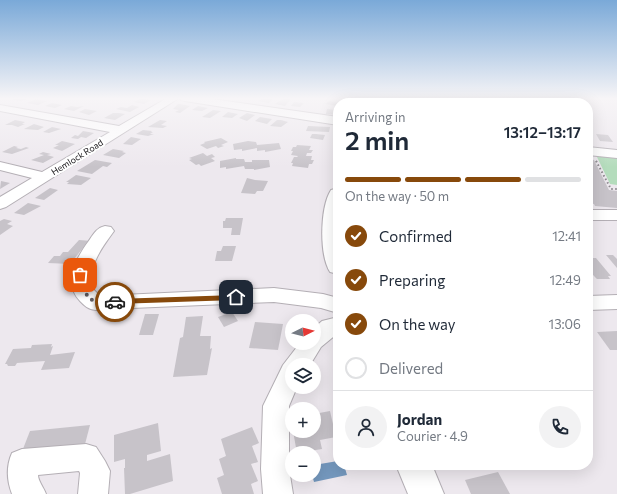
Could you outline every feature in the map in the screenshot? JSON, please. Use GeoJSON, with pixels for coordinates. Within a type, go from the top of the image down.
{"type":"FeatureCollection","features":[{"type":"Feature","properties":{"kind":"main road"},"geometry":{"type":"LineString","coordinates":[[416,470],[426,494]]}},
{"type":"Feature","properties":{"kind":"street"},"geometry":{"type":"LineString","coordinates":[[72,121],[121,130]]}},
{"type":"Feature","properties":{"kind":"street","name":"Hemlock Road"},"geometry":{"type":"LineString","coordinates":[[0,204],[136,121]]}},
{"type":"Feature","properties":{"kind":"street"},"geometry":{"type":"LineString","coordinates":[[593,150],[617,149]]}},
{"type":"Feature","properties":{"kind":"street"},"geometry":{"type":"LineString","coordinates":[[593,150],[617,154]]}},
{"type":"Feature","properties":{"kind":"street"},"geometry":{"type":"LineString","coordinates":[[0,166],[45,177]]}},
{"type":"Feature","properties":{"kind":"street"},"geometry":{"type":"LineString","coordinates":[[593,215],[617,215]]}},
{"type":"Feature","properties":{"kind":"street"},"geometry":{"type":"LineString","coordinates":[[105,232],[94,246],[80,275],[83,291],[96,304],[108,302],[274,295],[323,301],[333,304]]}},
{"type":"Feature","properties":{"kind":"street"},"geometry":{"type":"LineString","coordinates":[[593,303],[617,302]]}},
{"type":"Feature","properties":{"kind":"street"},"geometry":{"type":"LineString","coordinates":[[321,335],[333,326]]}},
{"type":"Feature","properties":{"kind":"street"},"geometry":{"type":"LineString","coordinates":[[278,494],[275,469],[276,406],[285,387]]}},
{"type":"Feature","properties":{"kind":"street"},"geometry":{"type":"LineString","coordinates":[[31,494],[24,486],[22,463],[86,457],[95,470],[93,494]]}},
{"type":"Feature","properties":{"kind":"path"},"geometry":{"type":"LineString","coordinates":[[593,156],[611,189],[617,189]]}},
{"type":"Feature","properties":{"kind":"green space"},"geometry":{"type":"Polygon","coordinates":[[[596,155],[617,157],[617,185],[610,184],[596,155]]]}},
{"type":"Feature","properties":{"kind":"water"},"geometry":{"type":"Polygon","coordinates":[[[333,462],[333,470],[346,470],[347,475],[321,481],[321,464],[333,462]]]}},
{"type":"Feature","properties":{"kind":"building"},"geometry":{"type":"Polygon","coordinates":[[[13,121],[25,122],[22,124],[25,124],[18,127],[5,125],[13,121]]]}},
{"type":"Feature","properties":{"kind":"building"},"geometry":{"type":"Polygon","coordinates":[[[158,121],[167,121],[161,125],[167,126],[163,128],[148,127],[158,121]]]}},
{"type":"Feature","properties":{"kind":"building"},"geometry":{"type":"Polygon","coordinates":[[[255,121],[270,121],[267,124],[255,121]]]}},
{"type":"Feature","properties":{"kind":"building"},"geometry":{"type":"Polygon","coordinates":[[[276,121],[288,122],[281,127],[270,126],[276,121]]]}},
{"type":"Feature","properties":{"kind":"building"},"geometry":{"type":"Polygon","coordinates":[[[34,124],[44,127],[38,130],[24,129],[34,124]]]}},
{"type":"Feature","properties":{"kind":"building"},"geometry":{"type":"Polygon","coordinates":[[[308,126],[330,127],[329,132],[306,131],[308,126]]]}},
{"type":"Feature","properties":{"kind":"building"},"geometry":{"type":"Polygon","coordinates":[[[52,127],[61,129],[49,133],[43,132],[52,127]]]}},
{"type":"Feature","properties":{"kind":"building"},"geometry":{"type":"Polygon","coordinates":[[[143,130],[152,131],[151,132],[153,132],[150,134],[154,134],[148,136],[136,134],[143,130]]]}},
{"type":"Feature","properties":{"kind":"building"},"geometry":{"type":"Polygon","coordinates":[[[83,131],[94,133],[86,138],[71,138],[75,135],[78,136],[83,131]]]}},
{"type":"Feature","properties":{"kind":"building"},"geometry":{"type":"Polygon","coordinates":[[[312,134],[325,135],[323,140],[310,138],[312,134]]]}},
{"type":"Feature","properties":{"kind":"building"},"geometry":{"type":"Polygon","coordinates":[[[596,134],[608,135],[613,142],[600,141],[596,134]]]}},
{"type":"Feature","properties":{"kind":"building"},"geometry":{"type":"Polygon","coordinates":[[[131,137],[141,139],[132,145],[123,144],[131,137]]]}},
{"type":"Feature","properties":{"kind":"building"},"geometry":{"type":"Polygon","coordinates":[[[221,138],[228,142],[221,145],[224,146],[218,148],[216,146],[207,149],[200,145],[205,143],[204,142],[221,138]]]}},
{"type":"Feature","properties":{"kind":"building"},"geometry":{"type":"Polygon","coordinates":[[[62,141],[75,144],[62,151],[53,148],[59,145],[55,145],[62,141]]]}},
{"type":"Feature","properties":{"kind":"building"},"geometry":{"type":"Polygon","coordinates":[[[248,141],[256,142],[257,145],[279,143],[281,149],[265,152],[265,150],[257,151],[257,148],[242,151],[242,149],[234,150],[233,144],[248,141]]]}},
{"type":"Feature","properties":{"kind":"building"},"geometry":{"type":"Polygon","coordinates":[[[297,145],[311,146],[309,150],[313,150],[311,153],[307,153],[306,156],[312,156],[311,160],[314,160],[312,164],[309,164],[308,168],[292,166],[293,163],[291,163],[294,157],[298,156],[291,155],[293,151],[291,151],[293,147],[296,147],[297,145]]]}},
{"type":"Feature","properties":{"kind":"building"},"geometry":{"type":"Polygon","coordinates":[[[14,146],[21,149],[26,147],[29,148],[12,154],[2,152],[14,146]]]}},
{"type":"Feature","properties":{"kind":"building"},"geometry":{"type":"Polygon","coordinates":[[[113,149],[124,151],[122,152],[126,153],[119,158],[103,155],[113,149]]]}},
{"type":"Feature","properties":{"kind":"building"},"geometry":{"type":"Polygon","coordinates":[[[43,152],[51,154],[47,155],[54,157],[43,163],[31,160],[44,155],[39,154],[43,152]]]}},
{"type":"Feature","properties":{"kind":"building"},"geometry":{"type":"Polygon","coordinates":[[[203,153],[207,156],[212,154],[215,157],[211,158],[215,161],[201,166],[199,164],[196,165],[189,160],[192,159],[189,158],[203,153]]]}},
{"type":"Feature","properties":{"kind":"building"},"geometry":{"type":"Polygon","coordinates":[[[236,158],[244,159],[245,162],[252,162],[252,160],[269,160],[270,167],[254,170],[245,169],[244,166],[226,169],[226,167],[220,168],[220,161],[236,158]]]}},
{"type":"Feature","properties":{"kind":"building"},"geometry":{"type":"Polygon","coordinates":[[[95,160],[112,163],[107,167],[103,166],[92,174],[77,171],[95,160]]]}},
{"type":"Feature","properties":{"kind":"building"},"geometry":{"type":"Polygon","coordinates":[[[593,160],[609,190],[617,191],[617,208],[595,206],[593,160]]]}},
{"type":"Feature","properties":{"kind":"building"},"geometry":{"type":"Polygon","coordinates":[[[76,175],[91,178],[81,185],[67,184],[69,182],[66,182],[76,175]]]}},
{"type":"Feature","properties":{"kind":"building"},"geometry":{"type":"Polygon","coordinates":[[[247,178],[268,181],[263,191],[257,191],[255,194],[241,193],[247,178]]]}},
{"type":"Feature","properties":{"kind":"building"},"geometry":{"type":"Polygon","coordinates":[[[1,181],[10,183],[0,189],[1,181]]]}},
{"type":"Feature","properties":{"kind":"building"},"geometry":{"type":"Polygon","coordinates":[[[50,188],[58,190],[44,200],[35,198],[50,188]]]}},
{"type":"Feature","properties":{"kind":"building"},"geometry":{"type":"Polygon","coordinates":[[[28,203],[41,206],[24,215],[14,213],[28,203]]]}},
{"type":"Feature","properties":{"kind":"building"},"geometry":{"type":"Polygon","coordinates":[[[226,218],[243,218],[240,235],[231,235],[232,228],[223,228],[223,221],[225,221],[226,218]]]}},
{"type":"Feature","properties":{"kind":"building"},"geometry":{"type":"Polygon","coordinates":[[[4,219],[12,221],[7,224],[13,226],[0,235],[0,221],[4,219]]]}},
{"type":"Feature","properties":{"kind":"building"},"geometry":{"type":"Polygon","coordinates":[[[79,240],[92,241],[86,248],[83,248],[70,264],[48,263],[54,256],[60,256],[63,252],[68,252],[79,240]]]}},
{"type":"Feature","properties":{"kind":"building"},"geometry":{"type":"Polygon","coordinates":[[[223,246],[236,246],[232,261],[215,261],[217,251],[221,251],[223,246]]]}},
{"type":"Feature","properties":{"kind":"building"},"geometry":{"type":"Polygon","coordinates":[[[606,255],[613,255],[617,259],[617,268],[606,255]]]}},
{"type":"Feature","properties":{"kind":"building"},"geometry":{"type":"Polygon","coordinates":[[[593,258],[596,258],[611,276],[608,276],[610,279],[597,279],[594,276],[593,258]]]}},
{"type":"Feature","properties":{"kind":"building"},"geometry":{"type":"Polygon","coordinates":[[[232,312],[238,321],[224,327],[218,317],[232,312]]]}},
{"type":"Feature","properties":{"kind":"building"},"geometry":{"type":"Polygon","coordinates":[[[145,314],[159,314],[153,335],[139,335],[145,314]]]}},
{"type":"Feature","properties":{"kind":"building"},"geometry":{"type":"Polygon","coordinates":[[[203,316],[200,336],[211,336],[210,349],[212,348],[207,375],[173,377],[180,338],[183,337],[186,317],[203,316]]]}},
{"type":"Feature","properties":{"kind":"building"},"geometry":{"type":"Polygon","coordinates":[[[255,322],[283,324],[278,350],[249,348],[255,322]]]}},
{"type":"Feature","properties":{"kind":"building"},"geometry":{"type":"Polygon","coordinates":[[[617,331],[617,350],[610,350],[597,332],[617,331]]]}},
{"type":"Feature","properties":{"kind":"building"},"geometry":{"type":"Polygon","coordinates":[[[52,344],[51,347],[53,346],[50,355],[75,352],[69,368],[41,370],[45,361],[17,363],[15,366],[8,366],[5,364],[13,349],[31,348],[32,345],[52,344]]]}},
{"type":"Feature","properties":{"kind":"building"},"geometry":{"type":"Polygon","coordinates":[[[330,411],[333,424],[333,438],[320,440],[322,449],[321,446],[296,446],[294,438],[321,438],[321,413],[330,411]]]}},
{"type":"Feature","properties":{"kind":"building"},"geometry":{"type":"Polygon","coordinates":[[[158,423],[161,451],[147,455],[147,461],[170,454],[173,481],[130,494],[125,494],[125,459],[114,462],[114,435],[158,423]]]}},
{"type":"Feature","properties":{"kind":"building"},"geometry":{"type":"Polygon","coordinates":[[[90,425],[84,448],[21,454],[30,431],[90,425]]]}},
{"type":"Feature","properties":{"kind":"building"},"geometry":{"type":"Polygon","coordinates":[[[252,427],[259,443],[252,446],[258,462],[251,464],[258,481],[251,484],[254,494],[222,494],[217,478],[224,475],[219,459],[226,456],[221,439],[252,427]]]}},
{"type":"Feature","properties":{"kind":"building"},"geometry":{"type":"Polygon","coordinates":[[[498,472],[510,494],[471,494],[465,480],[498,472]]]}},
{"type":"Feature","properties":{"kind":"way so far"},"geometry":{"type":"LineString","coordinates":[[80,275],[83,291],[96,304],[115,302]]}},
{"type":"Feature","properties":{"kind":"route"},"geometry":{"type":"LineString","coordinates":[[115,302],[236,297]]}}]}
